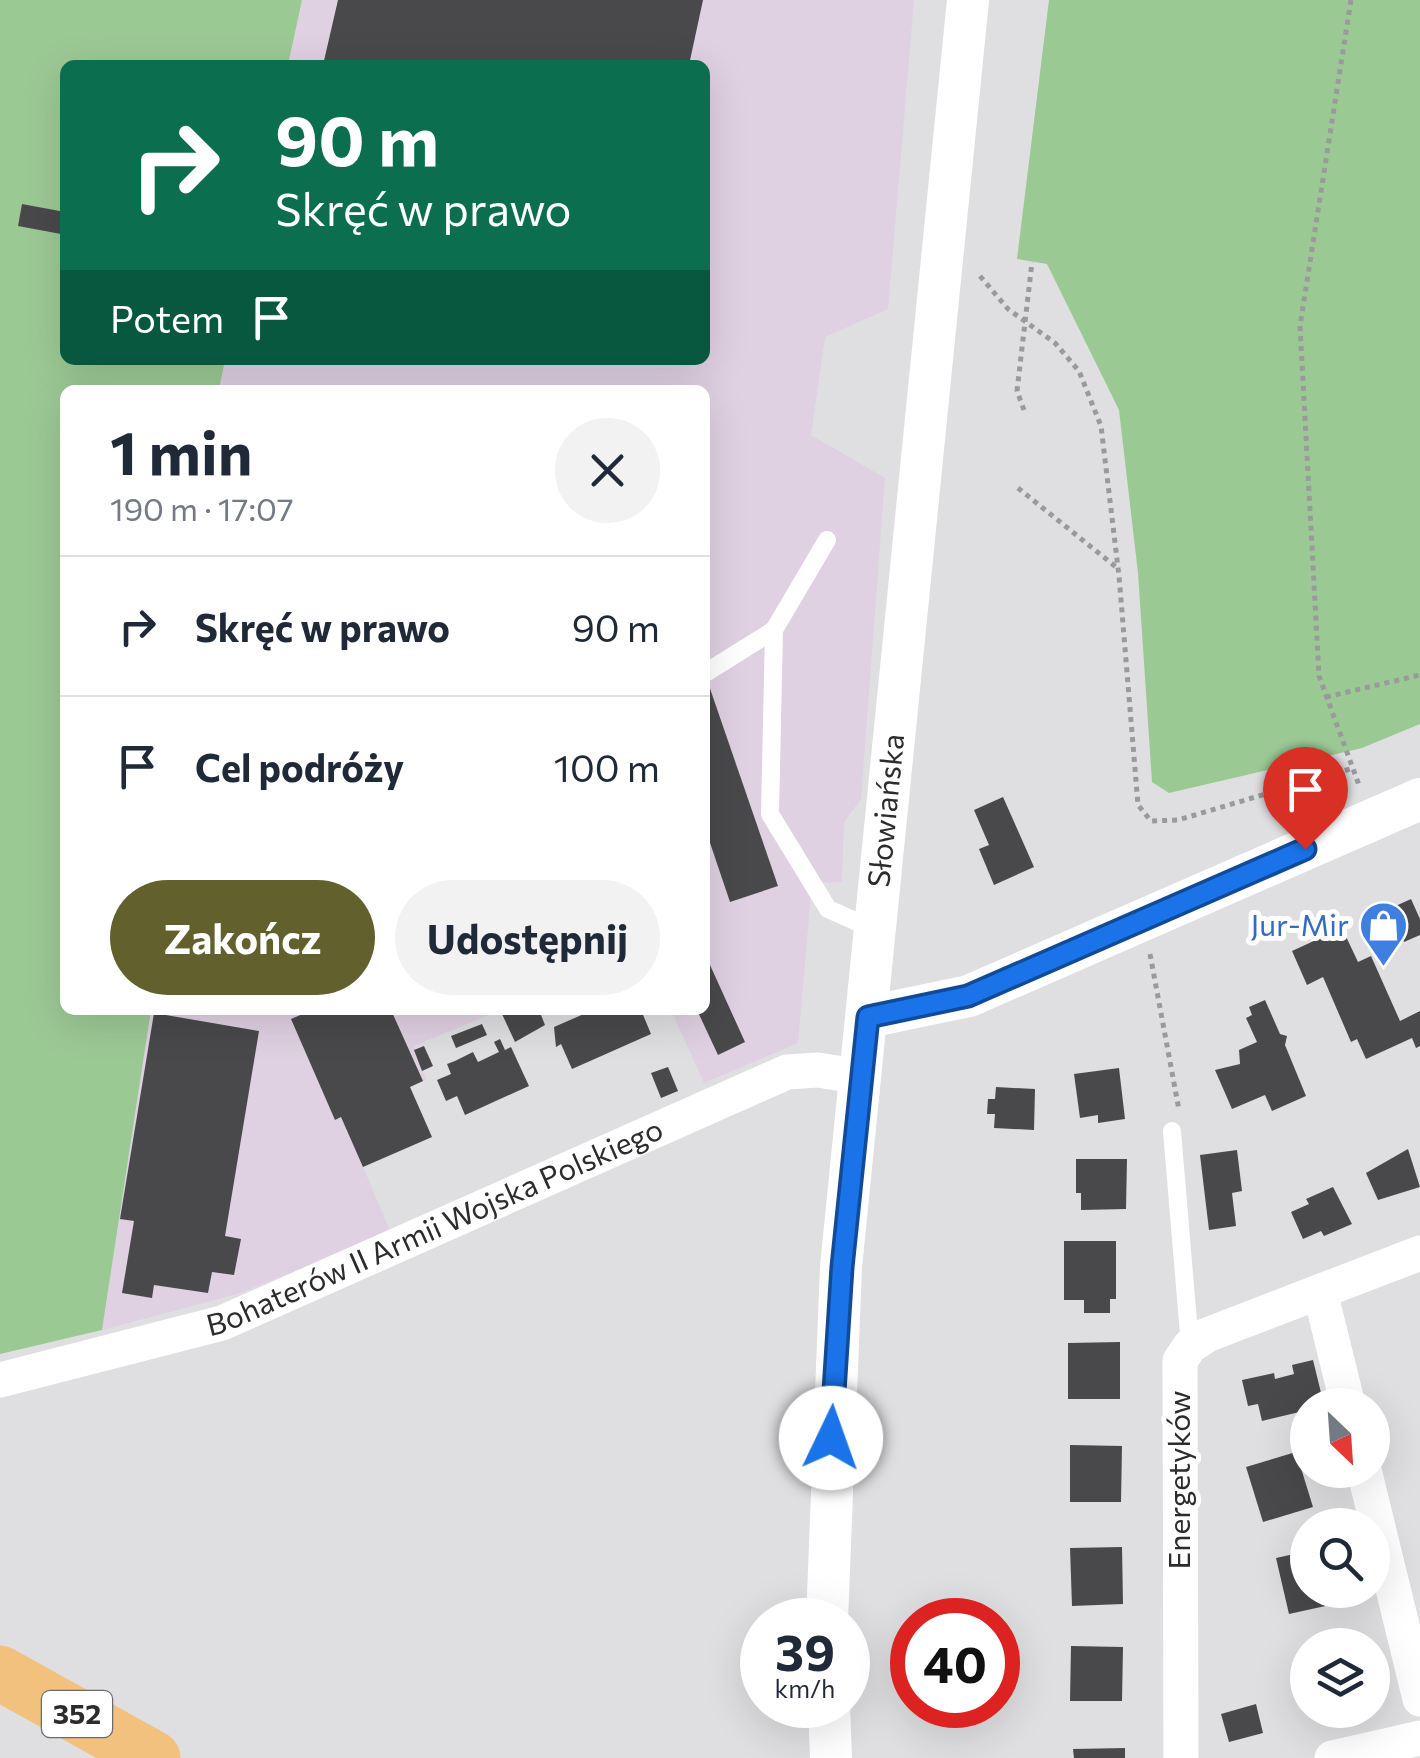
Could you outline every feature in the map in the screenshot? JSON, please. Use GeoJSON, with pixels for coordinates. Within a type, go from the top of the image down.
{"type":"FeatureCollection","features":[{"type":"Feature","properties":{"kind":"main road","name":"352"},"geometry":{"type":"LineString","coordinates":[[0,1673],[152,1758]]}},
{"type":"Feature","properties":{"kind":"street","name":"Słowiańska"},"geometry":{"type":"LineString","coordinates":[[828,1598],[840,1286],[968,0]]}},
{"type":"Feature","properties":{"kind":"street"},"geometry":{"type":"LineString","coordinates":[[868,1017],[968,996],[1420,799]]}},
{"type":"Feature","properties":{"kind":"street","name":"Bohaterów II Armii Wojska Polskiego"},"geometry":{"type":"LineString","coordinates":[[0,1380],[222,1323],[788,1072],[818,1070],[862,1077]]}},
{"type":"Feature","properties":{"kind":"street","name":"Energetyków"},"geometry":{"type":"LineString","coordinates":[[1181,1758],[1180,1361],[1190,1346],[1420,1253]]}},
{"type":"Feature","properties":{"kind":"street"},"geometry":{"type":"LineString","coordinates":[[1320,1292],[1344,1388]]}},
{"type":"Feature","properties":{"kind":"street"},"geometry":{"type":"LineString","coordinates":[[1368,1488],[1420,1699]]}},
{"type":"Feature","properties":{"kind":"street"},"geometry":{"type":"LineString","coordinates":[[829,1728],[830,1758]]}},
{"type":"Feature","properties":{"kind":"street"},"geometry":{"type":"LineString","coordinates":[[1332,1758],[1420,1738]]}},
{"type":"Feature","properties":{"kind":"lane"},"geometry":{"type":"LineString","coordinates":[[710,670],[774,630],[827,540]]}},
{"type":"Feature","properties":{"kind":"lane"},"geometry":{"type":"LineString","coordinates":[[774,630],[770,814],[828,910],[877,930]]}},
{"type":"Feature","properties":{"kind":"lane"},"geometry":{"type":"LineString","coordinates":[[1172,1131],[1190,1346]]}},
{"type":"Feature","properties":{"kind":"path"},"geometry":{"type":"LineString","coordinates":[[1351,0],[1300,326],[1318,676],[1350,769],[1377,818]]}},
{"type":"Feature","properties":{"kind":"path"},"geometry":{"type":"LineString","coordinates":[[1024,410],[1017,391],[1032,262]]}},
{"type":"Feature","properties":{"kind":"path"},"geometry":{"type":"LineString","coordinates":[[980,276],[1024,321],[1056,344],[1079,371],[1100,426],[1118,570],[1138,805],[1151,821],[1178,820],[1350,769]]}},
{"type":"Feature","properties":{"kind":"path"},"geometry":{"type":"LineString","coordinates":[[1018,488],[1118,570]]}},
{"type":"Feature","properties":{"kind":"path"},"geometry":{"type":"LineString","coordinates":[[1326,697],[1420,674]]}},
{"type":"Feature","properties":{"kind":"path"},"geometry":{"type":"LineString","coordinates":[[1147,942],[1182,1128],[1172,1131]]}},
{"type":"Feature","properties":{"kind":"shaded area"},"geometry":{"type":"Polygon","coordinates":[[[302,0],[914,0],[888,309],[825,337],[811,435],[885,478],[861,799],[844,822],[842,882],[812,883],[798,1043],[704,1083],[673,1015],[710,1015],[710,385],[220,385],[224,365],[710,365],[710,60],[289,60],[302,0]]]}},
{"type":"Feature","properties":{"kind":"shaded area"},"geometry":{"type":"Polygon","coordinates":[[[150,1015],[489,1015],[414,1046],[426,1080],[342,1117],[391,1233],[237,1294],[102,1330],[150,1015]]]}},
{"type":"Feature","properties":{"kind":"green space"},"geometry":{"type":"Polygon","coordinates":[[[0,0],[302,0],[289,60],[60,60],[60,365],[224,365],[220,385],[60,385],[60,1015],[150,1015],[102,1330],[0,1354],[0,0]]]}},
{"type":"Feature","properties":{"kind":"green space"},"geometry":{"type":"Polygon","coordinates":[[[1049,0],[1420,0],[1420,724],[1362,748],[1169,793],[1152,782],[1138,573],[1119,410],[1047,264],[1017,259],[1049,0]]]}},
{"type":"Feature","properties":{"kind":"building"},"geometry":{"type":"Polygon","coordinates":[[[338,0],[703,0],[690,60],[324,60],[338,0]]]}},
{"type":"Feature","properties":{"kind":"building"},"geometry":{"type":"Polygon","coordinates":[[[22,204],[60,211],[60,234],[18,226],[22,204]]]}},
{"type":"Feature","properties":{"kind":"building"},"geometry":{"type":"Polygon","coordinates":[[[710,689],[778,886],[730,902],[710,843],[710,689]]]}},
{"type":"Feature","properties":{"kind":"building"},"geometry":{"type":"Polygon","coordinates":[[[1003,797],[1034,867],[994,885],[979,849],[989,845],[974,810],[1003,797]]]}},
{"type":"Feature","properties":{"kind":"building"},"geometry":{"type":"Polygon","coordinates":[[[1411,899],[1420,919],[1420,935],[1404,942],[1389,909],[1411,899]]]}},
{"type":"Feature","properties":{"kind":"building"},"geometry":{"type":"Polygon","coordinates":[[[1342,928],[1358,962],[1371,956],[1400,1021],[1420,1011],[1420,1046],[1416,1048],[1412,1038],[1366,1059],[1357,1039],[1351,1042],[1323,977],[1307,985],[1292,951],[1342,928]]]}},
{"type":"Feature","properties":{"kind":"building"},"geometry":{"type":"Polygon","coordinates":[[[710,965],[745,1042],[718,1055],[699,1015],[710,1015],[710,965]]]}},
{"type":"Feature","properties":{"kind":"building"},"geometry":{"type":"Polygon","coordinates":[[[1265,1000],[1280,1034],[1287,1036],[1285,1045],[1306,1096],[1272,1111],[1265,1095],[1232,1109],[1215,1070],[1240,1064],[1239,1050],[1257,1042],[1246,1018],[1252,1015],[1249,1007],[1265,1000]]]}},
{"type":"Feature","properties":{"kind":"building"},"geometry":{"type":"Polygon","coordinates":[[[154,1015],[259,1031],[225,1236],[241,1239],[234,1275],[212,1272],[208,1293],[154,1285],[152,1298],[122,1293],[134,1221],[120,1219],[154,1015]]]}},
{"type":"Feature","properties":{"kind":"building"},"geometry":{"type":"Polygon","coordinates":[[[300,1015],[393,1015],[423,1081],[410,1087],[432,1137],[363,1167],[341,1117],[335,1120],[291,1019],[300,1015]]]}},
{"type":"Feature","properties":{"kind":"building"},"geometry":{"type":"Polygon","coordinates":[[[502,1015],[541,1015],[545,1025],[515,1042],[502,1015]]]}},
{"type":"Feature","properties":{"kind":"building"},"geometry":{"type":"Polygon","coordinates":[[[582,1015],[643,1015],[651,1034],[572,1069],[561,1044],[556,1047],[554,1027],[582,1015]]]}},
{"type":"Feature","properties":{"kind":"building"},"geometry":{"type":"Polygon","coordinates":[[[482,1024],[487,1035],[456,1048],[451,1036],[482,1024]]]}},
{"type":"Feature","properties":{"kind":"building"},"geometry":{"type":"Polygon","coordinates":[[[500,1039],[505,1050],[511,1047],[529,1086],[465,1115],[457,1096],[446,1101],[437,1080],[451,1074],[447,1064],[473,1052],[478,1062],[499,1052],[494,1042],[500,1039]]]}},
{"type":"Feature","properties":{"kind":"building"},"geometry":{"type":"Polygon","coordinates":[[[424,1046],[433,1066],[422,1071],[414,1050],[424,1046]]]}},
{"type":"Feature","properties":{"kind":"building"},"geometry":{"type":"Polygon","coordinates":[[[668,1067],[678,1091],[661,1098],[651,1073],[668,1067]]]}},
{"type":"Feature","properties":{"kind":"building"},"geometry":{"type":"Polygon","coordinates":[[[1119,1068],[1125,1119],[1098,1123],[1098,1115],[1080,1118],[1074,1074],[1119,1068]]]}},
{"type":"Feature","properties":{"kind":"building"},"geometry":{"type":"Polygon","coordinates":[[[996,1087],[1035,1089],[1034,1130],[994,1128],[995,1114],[987,1114],[988,1099],[995,1099],[996,1087]]]}},
{"type":"Feature","properties":{"kind":"building"},"geometry":{"type":"Polygon","coordinates":[[[1408,1149],[1420,1187],[1378,1200],[1366,1173],[1408,1149]]]}},
{"type":"Feature","properties":{"kind":"building"},"geometry":{"type":"Polygon","coordinates":[[[1237,1150],[1242,1191],[1232,1193],[1236,1226],[1209,1230],[1200,1155],[1237,1150]]]}},
{"type":"Feature","properties":{"kind":"building"},"geometry":{"type":"Polygon","coordinates":[[[1076,1159],[1127,1159],[1126,1209],[1081,1210],[1081,1193],[1076,1193],[1076,1159]]]}},
{"type":"Feature","properties":{"kind":"building"},"geometry":{"type":"Polygon","coordinates":[[[1333,1187],[1352,1224],[1324,1236],[1321,1231],[1303,1239],[1291,1212],[1309,1204],[1306,1199],[1333,1187]]]}},
{"type":"Feature","properties":{"kind":"building"},"geometry":{"type":"Polygon","coordinates":[[[1064,1241],[1116,1241],[1116,1299],[1110,1299],[1110,1313],[1084,1313],[1084,1300],[1064,1300],[1064,1241]]]}},
{"type":"Feature","properties":{"kind":"building"},"geometry":{"type":"Polygon","coordinates":[[[1120,1342],[1120,1399],[1068,1399],[1068,1343],[1120,1342]]]}},
{"type":"Feature","properties":{"kind":"building"},"geometry":{"type":"Polygon","coordinates":[[[1313,1360],[1320,1388],[1290,1388],[1290,1414],[1262,1421],[1258,1404],[1248,1406],[1242,1380],[1274,1373],[1275,1379],[1294,1374],[1292,1365],[1313,1360]]]}},
{"type":"Feature","properties":{"kind":"building"},"geometry":{"type":"Polygon","coordinates":[[[1070,1445],[1122,1446],[1121,1502],[1070,1502],[1070,1445]]]}},
{"type":"Feature","properties":{"kind":"building"},"geometry":{"type":"Polygon","coordinates":[[[1290,1454],[1290,1488],[1307,1488],[1313,1507],[1290,1508],[1290,1514],[1263,1522],[1246,1467],[1290,1454]]]}},
{"type":"Feature","properties":{"kind":"building"},"geometry":{"type":"Polygon","coordinates":[[[1122,1547],[1123,1604],[1072,1606],[1070,1548],[1122,1547]]]}},
{"type":"Feature","properties":{"kind":"building"},"geometry":{"type":"Polygon","coordinates":[[[1290,1555],[1290,1608],[1316,1608],[1289,1614],[1276,1558],[1290,1555]]]}},
{"type":"Feature","properties":{"kind":"building"},"geometry":{"type":"Polygon","coordinates":[[[1071,1646],[1123,1647],[1122,1701],[1070,1701],[1071,1646]]]}},
{"type":"Feature","properties":{"kind":"building"},"geometry":{"type":"Polygon","coordinates":[[[1256,1704],[1263,1733],[1229,1742],[1221,1714],[1256,1704]]]}},
{"type":"Feature","properties":{"kind":"building"},"geometry":{"type":"Polygon","coordinates":[[[1125,1748],[1125,1758],[1074,1758],[1073,1749],[1125,1748]]]}},
{"type":"Feature","properties":{"kind":"place","name":"Jur-Mir"},"geometry":{"type":"Point","coordinates":[1384,968]}},
{"type":"Feature","properties":{"kind":"route"},"geometry":{"type":"LineString","coordinates":[[831,1438],[842,1267],[868,1017],[929,1008],[968,996],[1305,849]]}}]}
